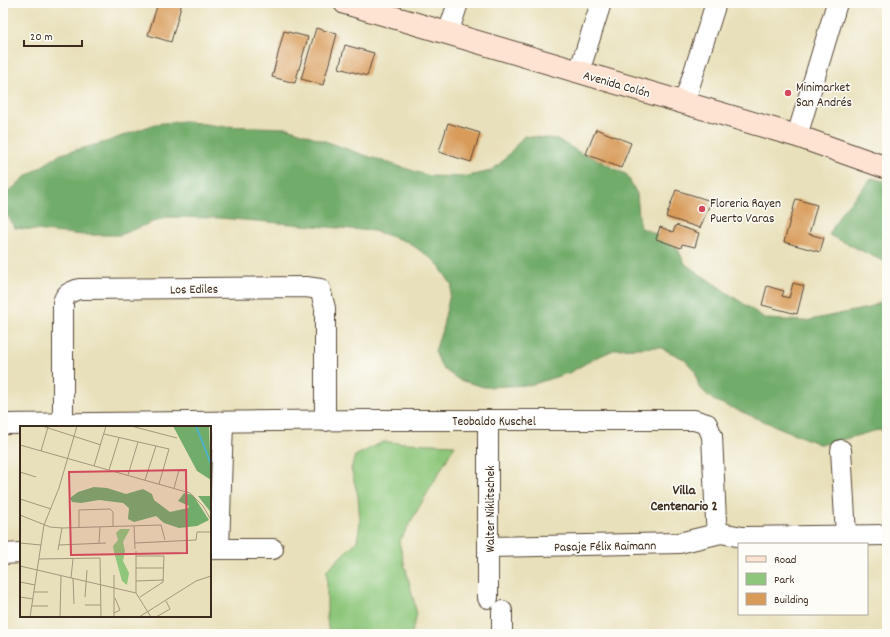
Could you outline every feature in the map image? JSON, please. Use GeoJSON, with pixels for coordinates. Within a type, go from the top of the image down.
{"type":"FeatureCollection","features":[{"type":"Feature","properties":{"kind":"main road","name":"Avenida Colón"},"geometry":{"type":"LineString","coordinates":[[345,3],[796,136],[887,168]]}},
{"type":"Feature","properties":{"kind":"street"},"geometry":{"type":"LineString","coordinates":[[448,33],[458,3]]}},
{"type":"Feature","properties":{"kind":"street"},"geometry":{"type":"LineString","coordinates":[[579,72],[601,3]]}},
{"type":"Feature","properties":{"kind":"street"},"geometry":{"type":"LineString","coordinates":[[684,103],[716,3]]}},
{"type":"Feature","properties":{"kind":"street"},"geometry":{"type":"LineString","coordinates":[[796,136],[837,3]]}},
{"type":"Feature","properties":{"kind":"street","name":"Los Ediles"},"geometry":{"type":"LineString","coordinates":[[63,423],[63,303],[66,295],[70,292],[79,289],[306,287],[320,289],[325,308],[325,421]]}},
{"type":"Feature","properties":{"kind":"street","name":"Walter Niklitschek"},"geometry":{"type":"LineString","coordinates":[[488,420],[489,547],[495,604],[502,634]]}},
{"type":"Feature","properties":{"kind":"street","name":"Teobaldo Kuschel"},"geometry":{"type":"LineString","coordinates":[[3,424],[694,420],[707,424],[712,436],[716,521],[717,527],[721,533]]}},
{"type":"Feature","properties":{"kind":"street"},"geometry":{"type":"LineString","coordinates":[[223,422],[214,549],[273,549]]}},
{"type":"Feature","properties":{"kind":"street"},"geometry":{"type":"LineString","coordinates":[[841,450],[846,535]]}},
{"type":"Feature","properties":{"kind":"street"},"geometry":{"type":"LineString","coordinates":[[721,533],[742,537],[887,535]]}},
{"type":"Feature","properties":{"kind":"street","name":"Pasaje Félix Raimann"},"geometry":{"type":"LineString","coordinates":[[489,547],[679,543],[721,533]]}},
{"type":"Feature","properties":{"kind":"street"},"geometry":{"type":"LineString","coordinates":[[3,554],[20,553]]}},
{"type":"Feature","properties":{"kind":"green space"},"geometry":{"type":"Polygon","coordinates":[[[183,121],[219,126],[288,128],[429,176],[463,177],[491,171],[504,160],[524,136],[557,139],[582,154],[586,154],[627,175],[637,194],[640,227],[675,243],[685,264],[766,319],[805,321],[868,308],[887,299],[887,429],[826,444],[819,444],[713,400],[699,387],[695,371],[684,359],[659,347],[616,349],[593,359],[571,372],[531,385],[484,387],[459,380],[442,368],[435,351],[442,330],[452,285],[436,262],[408,242],[374,231],[220,218],[165,217],[120,235],[83,235],[15,228],[3,208],[3,197],[25,177],[61,154],[106,142],[155,124],[183,121]]]}},
{"type":"Feature","properties":{"kind":"green space"},"geometry":{"type":"Polygon","coordinates":[[[872,178],[887,182],[887,263],[829,235],[842,211],[872,178]]]}},
{"type":"Feature","properties":{"kind":"green space"},"geometry":{"type":"Polygon","coordinates":[[[383,442],[455,445],[399,542],[417,614],[411,634],[329,634],[327,619],[327,570],[357,541],[360,523],[358,496],[351,469],[355,456],[383,442]]]}},
{"type":"Feature","properties":{"kind":"building"},"geometry":{"type":"Polygon","coordinates":[[[158,3],[182,3],[171,42],[148,35],[158,3]]]}},
{"type":"Feature","properties":{"kind":"building"},"geometry":{"type":"Polygon","coordinates":[[[316,28],[337,34],[323,85],[301,79],[316,28]]]}},
{"type":"Feature","properties":{"kind":"building"},"geometry":{"type":"Polygon","coordinates":[[[284,31],[308,37],[295,83],[272,77],[284,31]]]}},
{"type":"Feature","properties":{"kind":"building"},"geometry":{"type":"Polygon","coordinates":[[[345,45],[374,53],[367,76],[339,68],[345,45]]]}},
{"type":"Feature","properties":{"kind":"building"},"geometry":{"type":"Polygon","coordinates":[[[448,123],[480,133],[471,162],[439,152],[448,123]]]}},
{"type":"Feature","properties":{"kind":"building"},"geometry":{"type":"Polygon","coordinates":[[[596,129],[631,143],[621,168],[586,154],[596,129]]]}},
{"type":"Feature","properties":{"kind":"building"},"geometry":{"type":"Polygon","coordinates":[[[676,190],[711,201],[700,228],[666,217],[676,190]]]}},
{"type":"Feature","properties":{"kind":"building"},"geometry":{"type":"Polygon","coordinates":[[[796,199],[817,205],[809,234],[824,238],[820,252],[784,242],[796,199]]]}},
{"type":"Feature","properties":{"kind":"building"},"geometry":{"type":"Polygon","coordinates":[[[676,225],[699,233],[695,247],[682,244],[681,248],[656,239],[660,227],[673,232],[676,225]]]}},
{"type":"Feature","properties":{"kind":"building"},"geometry":{"type":"Polygon","coordinates":[[[793,283],[804,286],[797,314],[762,305],[767,286],[784,291],[782,296],[789,298],[793,283]]]}},
{"type":"Feature","properties":{"kind":"place","name":"Minimarket San Andrés"},"geometry":{"type":"Point","coordinates":[788,93]}},
{"type":"Feature","properties":{"kind":"place","name":"Floreria Rayen Puerto Varas"},"geometry":{"type":"Point","coordinates":[702,209]}},
{"type":"Feature","properties":{"kind":"district","name":"Villa Centenario 2"},"geometry":{"type":"Point","coordinates":[684,498]}}]}
